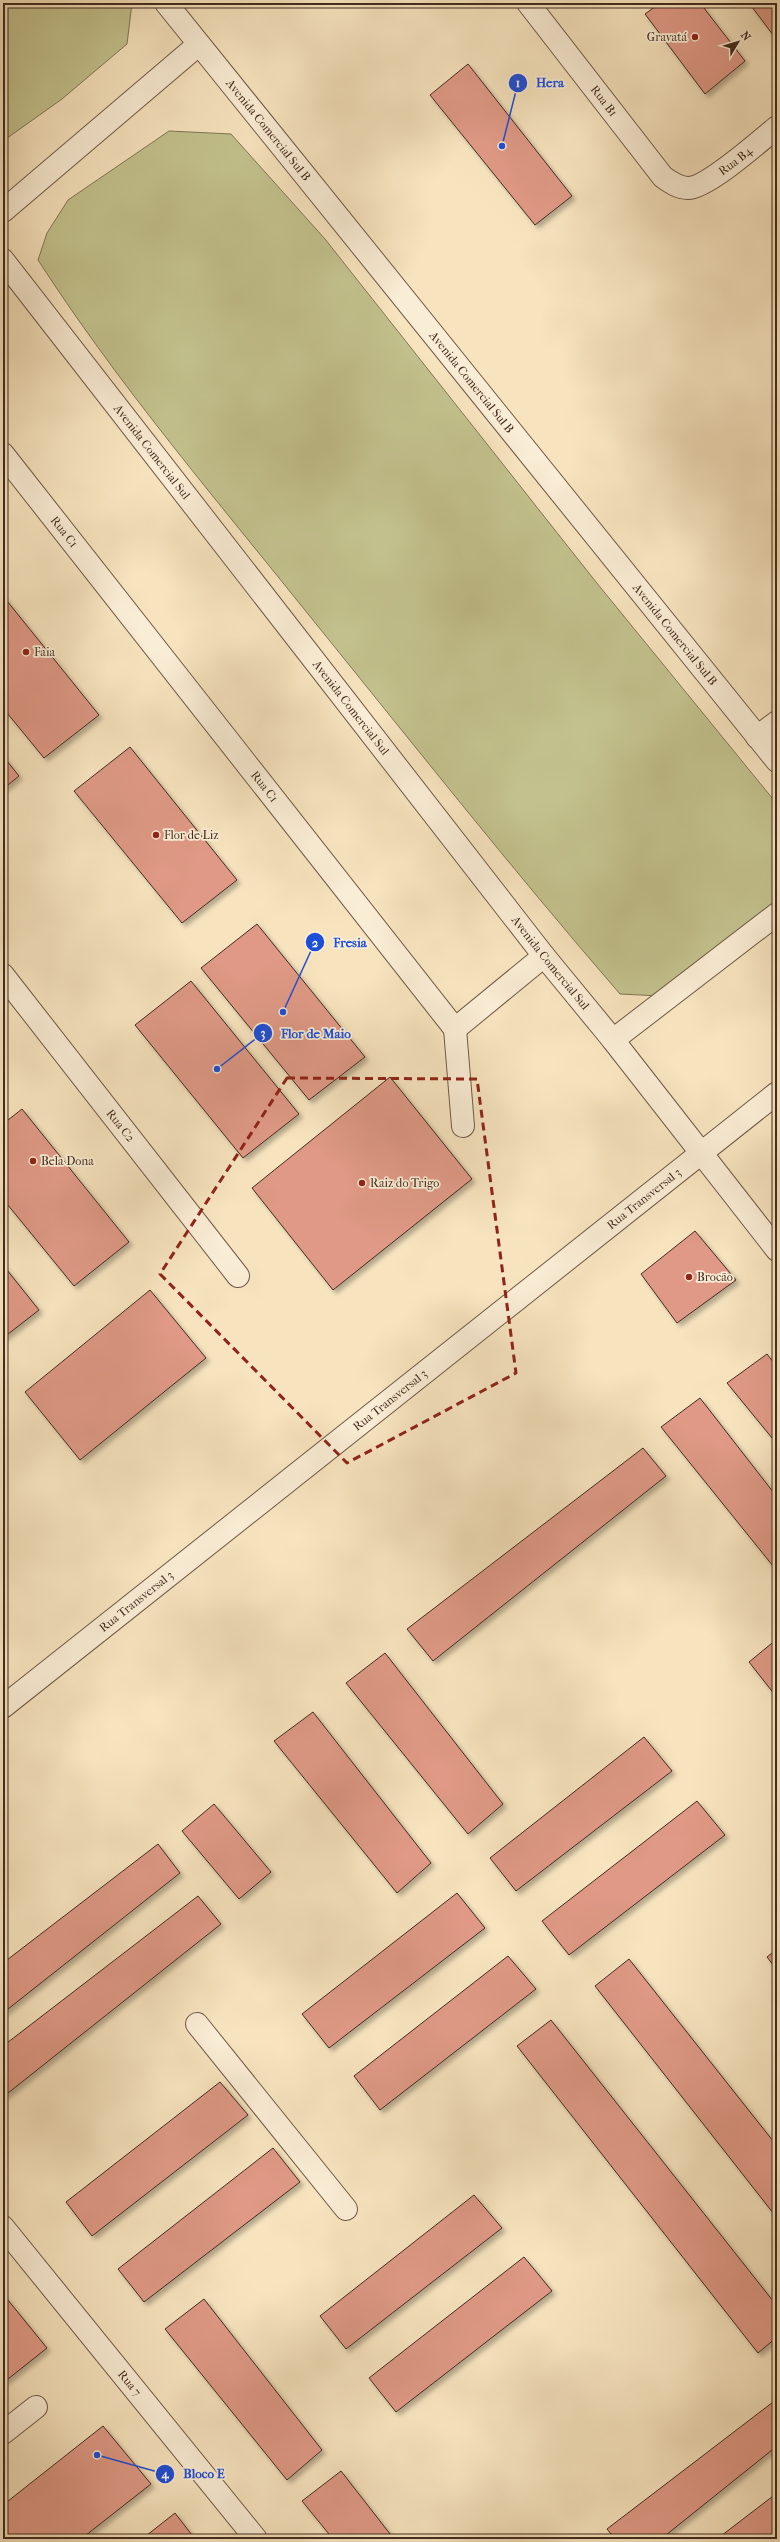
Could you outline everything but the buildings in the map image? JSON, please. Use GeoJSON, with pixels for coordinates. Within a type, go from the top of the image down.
{"type":"FeatureCollection","features":[{"type":"Feature","properties":{"kind":"street","name":"Avenida Comercial Sul B"},"geometry":{"type":"LineString","coordinates":[[166,3],[198,45],[777,761]]}},
{"type":"Feature","properties":{"kind":"street","name":"Rua B1"},"geometry":{"type":"LineString","coordinates":[[528,3],[663,177],[675,185],[688,188]]}},
{"type":"Feature","properties":{"kind":"street"},"geometry":{"type":"LineString","coordinates":[[3,211],[198,45]]}},
{"type":"Feature","properties":{"kind":"street","name":"Rua B4"},"geometry":{"type":"LineString","coordinates":[[688,188],[704,184],[777,127]]}},
{"type":"Feature","properties":{"kind":"street","name":"Avenida Comercial Sul"},"geometry":{"type":"LineString","coordinates":[[3,260],[544,956],[613,1040],[700,1154],[777,1250]]}},
{"type":"Feature","properties":{"kind":"street","name":"Rua C1"},"geometry":{"type":"LineString","coordinates":[[3,454],[455,1029]]}},
{"type":"Feature","properties":{"kind":"street"},"geometry":{"type":"LineString","coordinates":[[757,737],[777,722]]}},
{"type":"Feature","properties":{"kind":"street"},"geometry":{"type":"LineString","coordinates":[[613,1040],[777,914]]}},
{"type":"Feature","properties":{"kind":"street"},"geometry":{"type":"LineString","coordinates":[[463,1126],[455,1029],[544,956]]}},
{"type":"Feature","properties":{"kind":"street","name":"Rua C2"},"geometry":{"type":"LineString","coordinates":[[3,975],[238,1276]]}},
{"type":"Feature","properties":{"kind":"street","name":"Rua Transversal 3"},"geometry":{"type":"LineString","coordinates":[[3,1707],[777,1093]]}},
{"type":"Feature","properties":{"kind":"street"},"geometry":{"type":"LineString","coordinates":[[197,2024],[346,2209]]}},
{"type":"Feature","properties":{"kind":"street","name":"Rua 7"},"geometry":{"type":"LineString","coordinates":[[3,2227],[256,2539]]}},
{"type":"Feature","properties":{"kind":"street"},"geometry":{"type":"LineString","coordinates":[[3,2433],[36,2407]]}},
{"type":"Feature","properties":{"kind":"highlighted area"},"geometry":{"type":"Polygon","coordinates":[[[287,1078],[477,1079],[516,1373],[347,1463],[160,1274],[287,1078]]]}},
{"type":"Feature","properties":{"kind":"shaded area"},"geometry":{"type":"Polygon","coordinates":[[[3,3],[132,3],[127,44],[62,99],[3,141],[3,3]]]}},
{"type":"Feature","properties":{"kind":"shaded area"},"geometry":{"type":"Polygon","coordinates":[[[169,131],[231,134],[325,239],[596,582],[777,804],[777,900],[660,996],[620,994],[538,898],[164,435],[99,349],[38,260],[47,233],[68,200],[169,131]]]}},
{"type":"Feature","properties":{"kind":"place","name":"Gravatá"},"geometry":{"type":"Point","coordinates":[695,37]}},
{"type":"Feature","properties":{"kind":"place","name":"Hera"},"geometry":{"type":"Point","coordinates":[502,146]}},
{"type":"Feature","properties":{"kind":"place","name":"Faia"},"geometry":{"type":"Point","coordinates":[26,652]}},
{"type":"Feature","properties":{"kind":"place","name":"Flor de Liz"},"geometry":{"type":"Point","coordinates":[156,835]}},
{"type":"Feature","properties":{"kind":"place","name":"Fresia"},"geometry":{"type":"Point","coordinates":[283,1012]}},
{"type":"Feature","properties":{"kind":"place","name":"Flor de Maio"},"geometry":{"type":"Point","coordinates":[217,1069]}},
{"type":"Feature","properties":{"kind":"place","name":"Bela Dona"},"geometry":{"type":"Point","coordinates":[33,1161]}},
{"type":"Feature","properties":{"kind":"place","name":"Raiz do Trigo"},"geometry":{"type":"Point","coordinates":[362,1183]}},
{"type":"Feature","properties":{"kind":"place","name":"Brocão"},"geometry":{"type":"Point","coordinates":[689,1277]}},
{"type":"Feature","properties":{"kind":"place","name":"Bloco E"},"geometry":{"type":"Point","coordinates":[97,2455]}}]}
